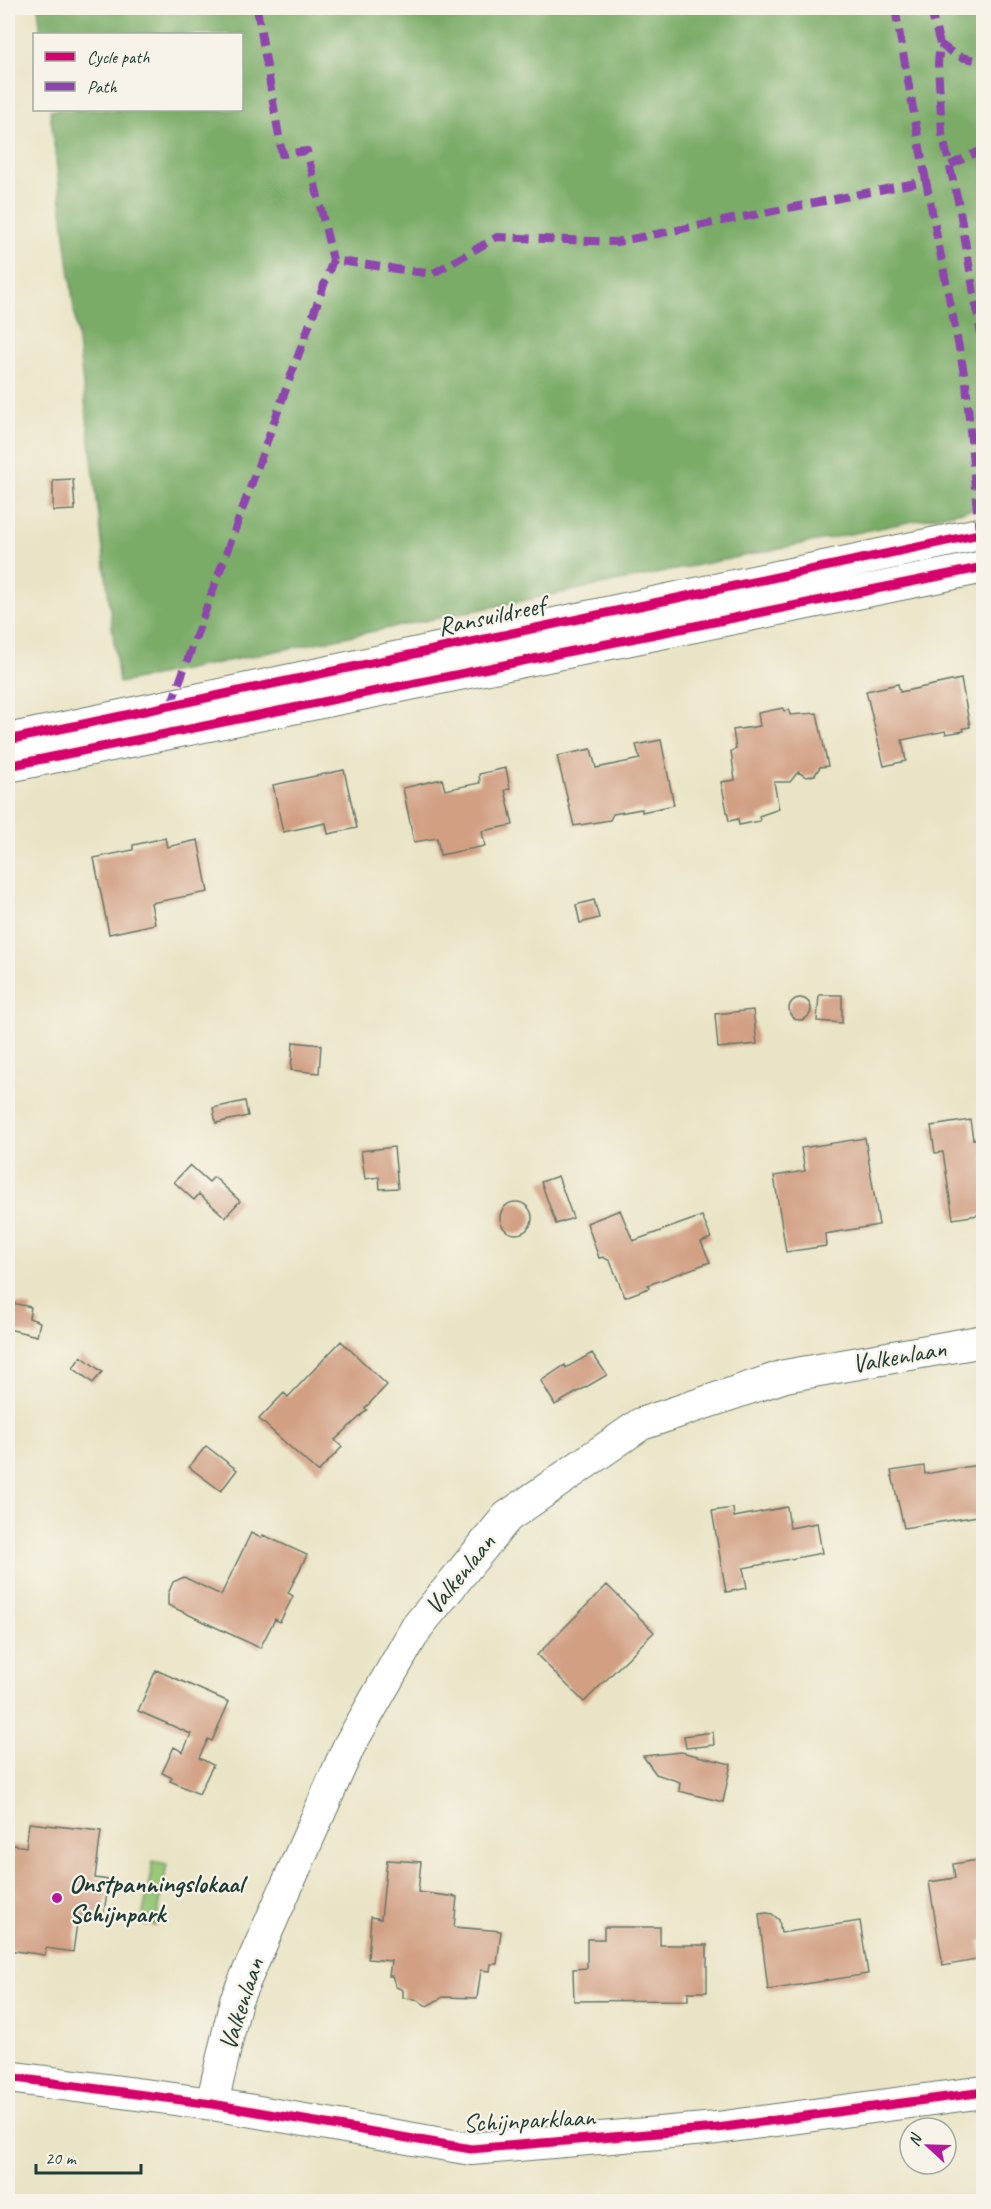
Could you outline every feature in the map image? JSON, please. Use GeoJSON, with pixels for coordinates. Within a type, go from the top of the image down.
{"type":"FeatureCollection","features":[{"type":"Feature","properties":{"kind":"street","name":"Ransuildreef"},"geometry":{"type":"LineString","coordinates":[[8,740],[984,533]]}},
{"type":"Feature","properties":{"kind":"street","name":"Ransuildreef"},"geometry":{"type":"LineString","coordinates":[[8,766],[984,567]]}},
{"type":"Feature","properties":{"kind":"street","name":"Valkenlaan"},"geometry":{"type":"LineString","coordinates":[[212,2104],[236,2000],[349,1746],[417,1627],[507,1517],[641,1424],[784,1376],[984,1341]]}},
{"type":"Feature","properties":{"kind":"street","name":"Schijnparklaan"},"geometry":{"type":"LineString","coordinates":[[8,2077],[212,2104],[471,2149],[717,2128],[984,2092]]}},
{"type":"Feature","properties":{"kind":"green space"},"geometry":{"type":"Polygon","coordinates":[[[38,8],[983,8],[983,507],[119,683],[50,111],[243,111],[243,33],[41,33],[38,8]]]}},
{"type":"Feature","properties":{"kind":"green space"},"geometry":{"type":"Polygon","coordinates":[[[153,1861],[167,1864],[156,1926],[141,1924],[153,1861]]]}},
{"type":"Feature","properties":{"kind":"building"},"geometry":{"type":"Polygon","coordinates":[[[73,479],[75,510],[53,511],[53,480],[73,479]]]}},
{"type":"Feature","properties":{"kind":"building"},"geometry":{"type":"Polygon","coordinates":[[[961,679],[970,727],[963,728],[964,731],[946,734],[945,731],[902,740],[906,761],[884,766],[866,691],[898,684],[900,692],[961,679]]]}},
{"type":"Feature","properties":{"kind":"building"},"geometry":{"type":"Polygon","coordinates":[[[783,708],[784,711],[789,710],[790,715],[817,713],[828,766],[820,767],[815,775],[806,777],[798,772],[790,782],[774,782],[779,809],[759,816],[760,821],[739,825],[738,819],[729,821],[721,782],[735,780],[731,751],[736,749],[733,730],[760,726],[758,713],[783,708]]]}},
{"type":"Feature","properties":{"kind":"building"},"geometry":{"type":"Polygon","coordinates":[[[661,740],[674,805],[642,812],[642,809],[613,814],[610,820],[574,826],[557,756],[591,749],[596,768],[640,759],[636,745],[661,740]]]}},
{"type":"Feature","properties":{"kind":"building"},"geometry":{"type":"Polygon","coordinates":[[[506,768],[510,789],[505,790],[513,825],[482,831],[485,846],[440,855],[437,838],[414,842],[403,788],[442,779],[445,790],[480,783],[479,774],[506,768]]]}},
{"type":"Feature","properties":{"kind":"building"},"geometry":{"type":"Polygon","coordinates":[[[344,770],[357,828],[328,834],[326,823],[283,832],[273,785],[344,770]]]}},
{"type":"Feature","properties":{"kind":"building"},"geometry":{"type":"Polygon","coordinates":[[[165,838],[167,847],[198,840],[208,892],[151,903],[155,924],[109,934],[94,858],[133,850],[133,845],[165,838]]]}},
{"type":"Feature","properties":{"kind":"building"},"geometry":{"type":"Polygon","coordinates":[[[594,900],[599,918],[580,923],[576,905],[594,900]]]}},
{"type":"Feature","properties":{"kind":"building"},"geometry":{"type":"Polygon","coordinates":[[[819,995],[842,995],[842,1023],[817,1021],[819,995]]]}},
{"type":"Feature","properties":{"kind":"building"},"geometry":{"type":"Polygon","coordinates":[[[796,998],[804,998],[811,1005],[811,1013],[804,1020],[796,1020],[789,1013],[789,1005],[796,998]]]}},
{"type":"Feature","properties":{"kind":"building"},"geometry":{"type":"Polygon","coordinates":[[[753,1010],[757,1044],[718,1048],[715,1014],[753,1010]]]}},
{"type":"Feature","properties":{"kind":"building"},"geometry":{"type":"Polygon","coordinates":[[[293,1042],[321,1045],[319,1073],[291,1070],[293,1042]]]}},
{"type":"Feature","properties":{"kind":"building"},"geometry":{"type":"Polygon","coordinates":[[[245,1101],[248,1116],[216,1123],[213,1108],[245,1101]]]}},
{"type":"Feature","properties":{"kind":"building"},"geometry":{"type":"Polygon","coordinates":[[[970,1120],[973,1139],[984,1137],[984,1214],[953,1219],[943,1152],[935,1153],[931,1126],[970,1120]]]}},
{"type":"Feature","properties":{"kind":"building"},"geometry":{"type":"Polygon","coordinates":[[[865,1138],[879,1225],[825,1234],[826,1246],[786,1252],[774,1176],[805,1171],[801,1148],[865,1138]]]}},
{"type":"Feature","properties":{"kind":"building"},"geometry":{"type":"Polygon","coordinates":[[[394,1147],[398,1188],[380,1189],[379,1177],[365,1179],[361,1151],[394,1147]]]}},
{"type":"Feature","properties":{"kind":"building"},"geometry":{"type":"Polygon","coordinates":[[[190,1165],[209,1182],[214,1177],[240,1201],[225,1217],[199,1194],[194,1200],[174,1182],[190,1165]]]}},
{"type":"Feature","properties":{"kind":"building"},"geometry":{"type":"Polygon","coordinates":[[[558,1176],[573,1218],[556,1224],[541,1182],[558,1176]]]}},
{"type":"Feature","properties":{"kind":"building"},"geometry":{"type":"Polygon","coordinates":[[[516,1202],[527,1207],[532,1218],[527,1229],[516,1234],[505,1229],[500,1218],[505,1207],[516,1202]]]}},
{"type":"Feature","properties":{"kind":"building"},"geometry":{"type":"Polygon","coordinates":[[[620,1210],[633,1241],[702,1216],[711,1238],[701,1242],[710,1262],[648,1285],[649,1288],[625,1297],[610,1261],[603,1257],[599,1258],[587,1223],[620,1210]]]}},
{"type":"Feature","properties":{"kind":"building"},"geometry":{"type":"Polygon","coordinates":[[[8,1302],[31,1307],[29,1318],[40,1322],[37,1336],[8,1329],[8,1302]]]}},
{"type":"Feature","properties":{"kind":"building"},"geometry":{"type":"Polygon","coordinates":[[[341,1341],[387,1385],[365,1408],[367,1410],[335,1440],[342,1447],[318,1472],[259,1419],[284,1393],[288,1397],[341,1341]]]}},
{"type":"Feature","properties":{"kind":"building"},"geometry":{"type":"Polygon","coordinates":[[[592,1353],[607,1375],[555,1405],[541,1381],[565,1365],[566,1368],[592,1353]]]}},
{"type":"Feature","properties":{"kind":"building"},"geometry":{"type":"Polygon","coordinates":[[[81,1356],[102,1372],[93,1383],[73,1368],[81,1356]]]}},
{"type":"Feature","properties":{"kind":"building"},"geometry":{"type":"Polygon","coordinates":[[[206,1446],[237,1470],[221,1491],[189,1467],[206,1446]]]}},
{"type":"Feature","properties":{"kind":"building"},"geometry":{"type":"Polygon","coordinates":[[[984,1464],[984,1515],[904,1528],[891,1471],[924,1466],[925,1474],[984,1464]]]}},
{"type":"Feature","properties":{"kind":"building"},"geometry":{"type":"Polygon","coordinates":[[[787,1507],[790,1528],[817,1523],[822,1553],[743,1568],[747,1588],[726,1592],[712,1511],[733,1508],[734,1517],[787,1507]]]}},
{"type":"Feature","properties":{"kind":"building"},"geometry":{"type":"Polygon","coordinates":[[[251,1533],[261,1538],[263,1535],[307,1555],[288,1593],[293,1596],[280,1622],[275,1619],[260,1648],[168,1605],[168,1594],[173,1582],[184,1577],[221,1595],[251,1533]]]}},
{"type":"Feature","properties":{"kind":"building"},"geometry":{"type":"Polygon","coordinates":[[[607,1585],[654,1632],[584,1702],[537,1655],[607,1585]]]}},
{"type":"Feature","properties":{"kind":"building"},"geometry":{"type":"Polygon","coordinates":[[[156,1670],[229,1702],[212,1741],[208,1739],[199,1758],[213,1765],[199,1794],[170,1781],[172,1778],[162,1773],[174,1747],[183,1752],[191,1734],[138,1711],[156,1670]]]}},
{"type":"Feature","properties":{"kind":"building"},"geometry":{"type":"Polygon","coordinates":[[[713,1732],[714,1745],[686,1748],[684,1736],[713,1732]]]}},
{"type":"Feature","properties":{"kind":"building"},"geometry":{"type":"Polygon","coordinates":[[[681,1752],[731,1764],[723,1802],[679,1791],[680,1782],[656,1774],[643,1756],[681,1752]]]}},
{"type":"Feature","properties":{"kind":"building","name":"Onstpanningslokaal Schijnpark"},"geometry":{"type":"Polygon","coordinates":[[[29,1823],[101,1831],[95,1878],[109,1880],[103,1918],[78,1916],[73,1952],[46,1948],[45,1955],[8,1950],[8,1844],[26,1847],[29,1823]]]}},
{"type":"Feature","properties":{"kind":"building"},"geometry":{"type":"Polygon","coordinates":[[[984,1859],[984,1940],[979,1941],[982,1959],[943,1966],[929,1882],[955,1878],[953,1864],[984,1859]]]}},
{"type":"Feature","properties":{"kind":"building"},"geometry":{"type":"Polygon","coordinates":[[[387,1860],[421,1862],[418,1892],[457,1897],[454,1927],[501,1931],[497,1964],[491,1964],[490,1971],[481,1970],[477,1998],[443,1997],[427,2006],[415,1999],[403,1998],[403,1990],[396,1987],[392,1976],[389,1976],[391,1961],[368,1959],[371,1917],[381,1919],[387,1860]]]}},
{"type":"Feature","properties":{"kind":"building"},"geometry":{"type":"Polygon","coordinates":[[[767,1913],[779,1920],[781,1933],[860,1921],[868,1974],[768,1990],[759,1914],[767,1913]]]}},
{"type":"Feature","properties":{"kind":"building"},"geometry":{"type":"Polygon","coordinates":[[[604,1927],[660,1927],[660,1945],[707,1945],[707,1992],[688,1992],[688,2000],[574,2001],[573,1969],[587,1968],[587,1939],[604,1939],[604,1927]]]}},
{"type":"Feature","properties":{"kind":"marked path"},"geometry":{"type":"LineString","coordinates":[[257,8],[282,154],[307,151],[333,260]]}},
{"type":"Feature","properties":{"kind":"marked path"},"geometry":{"type":"LineString","coordinates":[[895,8],[926,181]]}},
{"type":"Feature","properties":{"kind":"marked path"},"geometry":{"type":"LineString","coordinates":[[930,8],[940,44],[938,63],[942,134],[959,205],[984,353]]}},
{"type":"Feature","properties":{"kind":"marked path"},"geometry":{"type":"LineString","coordinates":[[940,44],[957,56],[984,62]]}},
{"type":"Feature","properties":{"kind":"marked path"},"geometry":{"type":"LineString","coordinates":[[950,165],[984,149]]}},
{"type":"Feature","properties":{"kind":"marked path"},"geometry":{"type":"LineString","coordinates":[[171,705],[333,260],[432,274],[497,237],[616,242],[926,181],[966,383],[979,534]]}},
{"type":"Feature","properties":{"kind":"cycle path"},"geometry":{"type":"LineString","coordinates":[[8,740],[984,533]]}},
{"type":"Feature","properties":{"kind":"cycle path"},"geometry":{"type":"LineString","coordinates":[[8,766],[984,567]]}},
{"type":"Feature","properties":{"kind":"cycle path"},"geometry":{"type":"LineString","coordinates":[[8,2077],[212,2104],[471,2149],[717,2128],[984,2092]]}},
{"type":"Feature","properties":{"kind":"place","name":"Onstpanningslokaal Schijnpark"},"geometry":{"type":"Point","coordinates":[57,1898]}}]}
